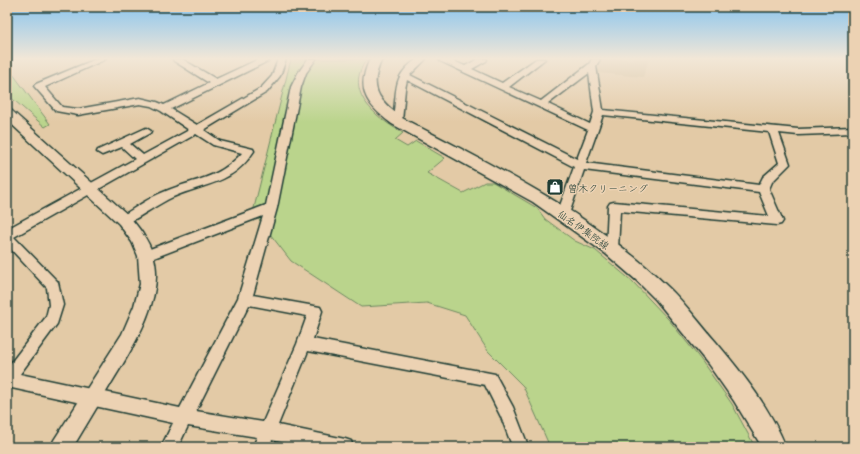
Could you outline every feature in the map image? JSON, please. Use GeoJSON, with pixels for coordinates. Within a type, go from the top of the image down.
{"type":"FeatureCollection","features":[{"type":"Feature","properties":{"kind":"main road","name":"仙名伊集院線"},"geometry":{"type":"LineString","coordinates":[[369,80],[370,91],[373,99],[397,121],[498,175],[563,214],[612,249],[663,294],[715,357],[742,393],[764,427],[774,447]]}},
{"type":"Feature","properties":{"kind":"street"},"geometry":{"type":"LineString","coordinates":[[53,80],[39,86],[59,109],[78,112],[140,101],[154,104],[217,143],[249,151],[236,166],[220,178],[169,194],[124,220]]}},
{"type":"Feature","properties":{"kind":"street"},"geometry":{"type":"LineString","coordinates":[[211,80],[216,83]]}},
{"type":"Feature","properties":{"kind":"street"},"geometry":{"type":"LineString","coordinates":[[164,109],[222,80]]}},
{"type":"Feature","properties":{"kind":"street"},"geometry":{"type":"LineString","coordinates":[[274,80],[264,90],[196,130],[7,236],[53,286],[56,305],[52,320],[7,379],[94,396],[184,417],[266,431],[345,447]]}},
{"type":"Feature","properties":{"kind":"street"},"geometry":{"type":"LineString","coordinates":[[169,447],[245,299],[271,208],[296,87],[299,80]]}},
{"type":"Feature","properties":{"kind":"street"},"geometry":{"type":"LineString","coordinates":[[397,121],[400,111],[400,90],[404,80]]}},
{"type":"Feature","properties":{"kind":"street"},"geometry":{"type":"LineString","coordinates":[[413,80],[581,166],[763,189]]}},
{"type":"Feature","properties":{"kind":"street"},"geometry":{"type":"LineString","coordinates":[[489,80],[543,104],[593,129]]}},
{"type":"Feature","properties":{"kind":"street"},"geometry":{"type":"LineString","coordinates":[[503,87],[512,80]]}},
{"type":"Feature","properties":{"kind":"street"},"geometry":{"type":"LineString","coordinates":[[543,104],[572,80]]}},
{"type":"Feature","properties":{"kind":"street"},"geometry":{"type":"LineString","coordinates":[[563,214],[599,112],[596,80]]}},
{"type":"Feature","properties":{"kind":"street"},"geometry":{"type":"LineString","coordinates":[[599,112],[798,132],[853,130]]}},
{"type":"Feature","properties":{"kind":"street"},"geometry":{"type":"LineString","coordinates":[[7,113],[124,220],[139,239],[146,256],[148,284],[144,306],[128,340],[61,447]]}},
{"type":"Feature","properties":{"kind":"street"},"geometry":{"type":"LineString","coordinates":[[612,249],[614,206],[777,221],[763,189],[767,180],[785,164],[773,129]]}},
{"type":"Feature","properties":{"kind":"street"},"geometry":{"type":"LineString","coordinates":[[102,152],[146,131]]}},
{"type":"Feature","properties":{"kind":"street"},"geometry":{"type":"LineString","coordinates":[[123,143],[143,160]]}},
{"type":"Feature","properties":{"kind":"street"},"geometry":{"type":"LineString","coordinates":[[146,256],[271,208]]}},
{"type":"Feature","properties":{"kind":"street"},"geometry":{"type":"LineString","coordinates":[[245,299],[315,311],[304,344],[266,431],[261,447]]}},
{"type":"Feature","properties":{"kind":"street"},"geometry":{"type":"LineString","coordinates":[[304,344],[490,379],[519,443],[518,447]]}},
{"type":"Feature","properties":{"kind":"green space"},"geometry":{"type":"Polygon","coordinates":[[[7,80],[18,80],[50,124],[45,127],[7,94],[7,80]]]}},
{"type":"Feature","properties":{"kind":"green space"},"geometry":{"type":"Polygon","coordinates":[[[286,80],[358,80],[361,93],[366,103],[383,120],[403,133],[395,140],[407,147],[416,141],[445,158],[427,173],[463,193],[485,182],[493,182],[537,208],[545,219],[575,241],[595,250],[633,282],[669,320],[701,360],[732,404],[755,447],[550,447],[523,386],[488,351],[465,315],[427,303],[361,307],[291,261],[253,212],[286,80]]]}},
{"type":"Feature","properties":{"kind":"place","name":"曽木クリーニング"},"geometry":{"type":"Point","coordinates":[555,187]}}]}
